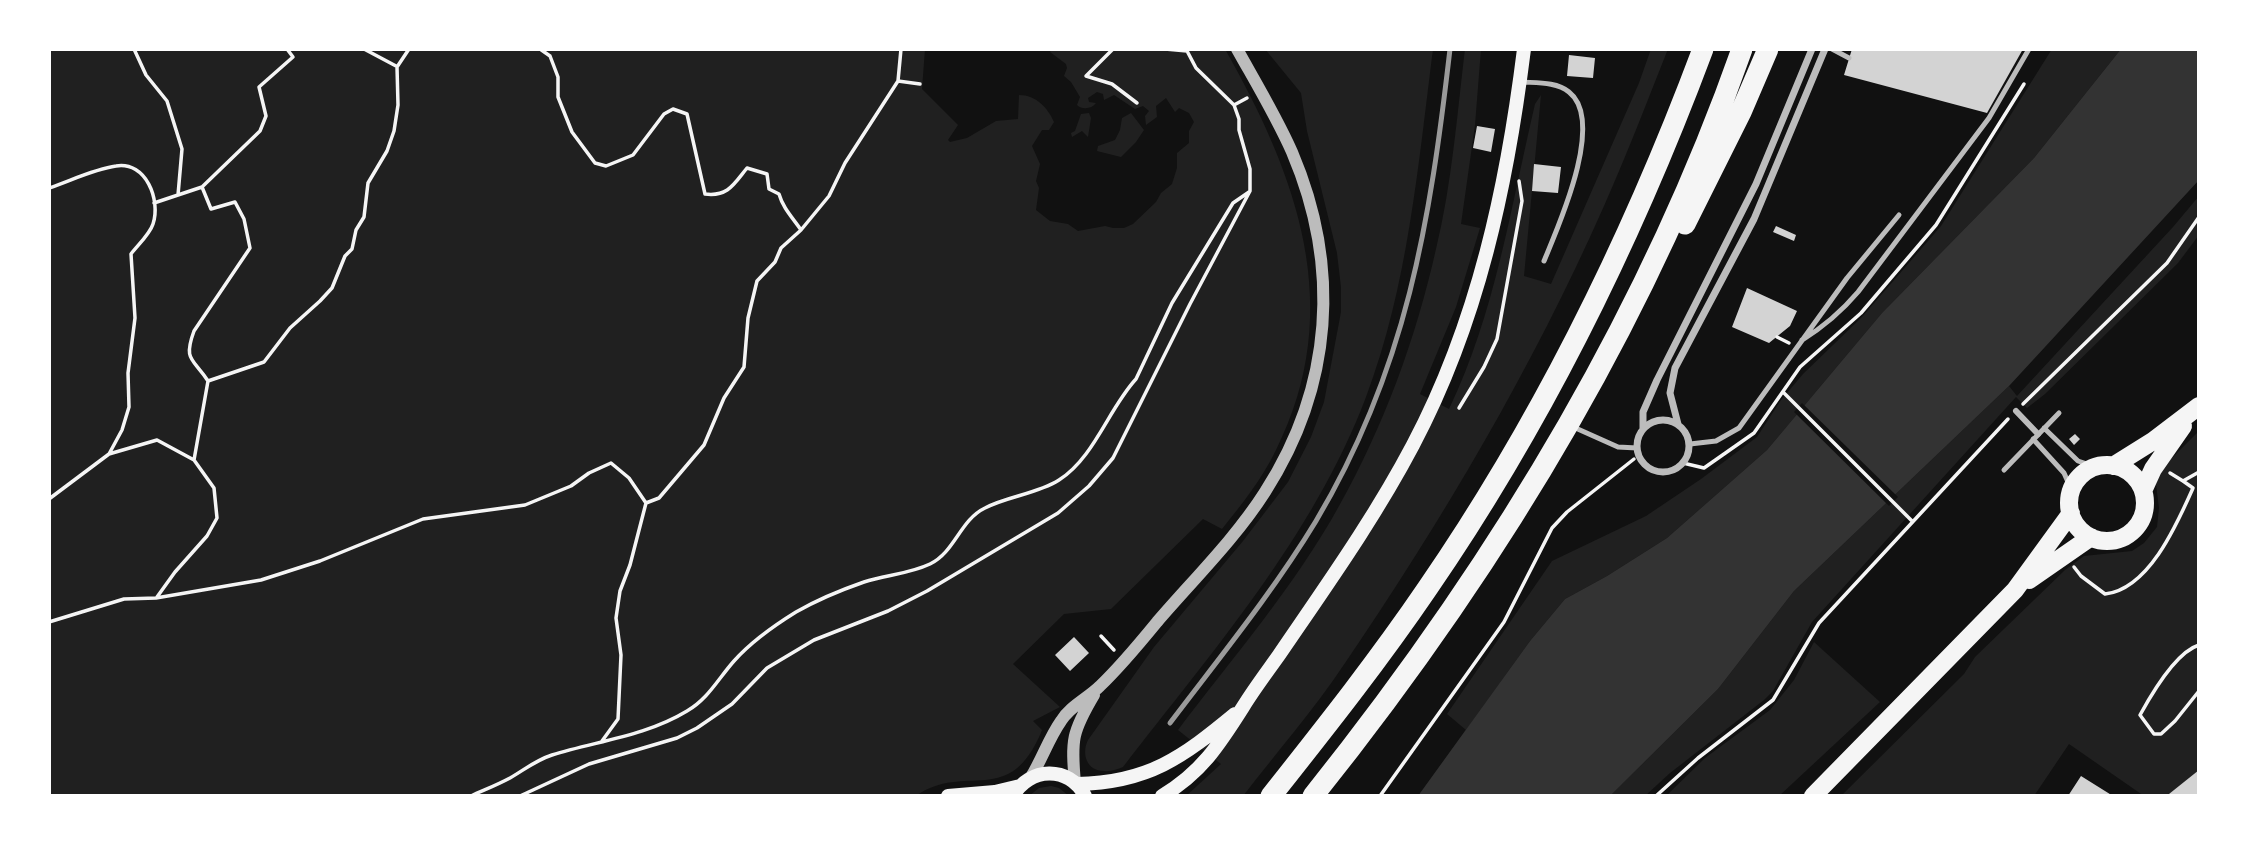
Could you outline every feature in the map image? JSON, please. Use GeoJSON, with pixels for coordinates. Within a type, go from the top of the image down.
{"type":"FeatureCollection","features":[{"type":"Feature","properties":{"kind":"highway"},"geometry":{"type":"LineString","coordinates":[[1685,97],[1695,49]]}},
{"type":"Feature","properties":{"kind":"highway"},"geometry":{"type":"LineString","coordinates":[[1270,796],[1427,590],[1484,501],[1558,374],[1627,233],[1703,49]]}},
{"type":"Feature","properties":{"kind":"highway"},"geometry":{"type":"LineString","coordinates":[[1573,416],[1677,210],[1742,49]]}},
{"type":"Feature","properties":{"kind":"highway"},"geometry":{"type":"LineString","coordinates":[[1313,796],[1428,645],[1514,516],[1698,200],[1768,49]]}},
{"type":"Feature","properties":{"kind":"main road"},"geometry":{"type":"LineString","coordinates":[[1162,796],[1184,781],[1211,756],[1368,523],[1415,443],[1435,402],[1473,304],[1488,253],[1508,153],[1524,49]]}},
{"type":"Feature","properties":{"kind":"main road"},"geometry":{"type":"LineString","coordinates":[[2196,409],[2153,469],[2143,491],[2143,513],[2132,531],[2112,540],[2091,537],[2078,527],[2069,502],[2081,476],[2153,442],[2196,409]]}},
{"type":"Feature","properties":{"kind":"main road"},"geometry":{"type":"LineString","coordinates":[[2104,466],[2131,474],[2143,491]]}},
{"type":"Feature","properties":{"kind":"main road"},"geometry":{"type":"LineString","coordinates":[[1813,796],[2015,590],[2071,513]]}},
{"type":"Feature","properties":{"kind":"main road"},"geometry":{"type":"LineString","coordinates":[[2015,590],[2091,537]]}},
{"type":"Feature","properties":{"kind":"main road"},"geometry":{"type":"LineString","coordinates":[[948,796],[995,792],[1021,786],[1054,773],[1079,788],[1138,775],[1173,760],[1197,745],[1242,708]]}},
{"type":"Feature","properties":{"kind":"street"},"geometry":{"type":"LineString","coordinates":[[1021,786],[1063,717],[1098,688],[1220,550],[1264,494],[1296,435],[1306,408],[1317,367],[1323,329],[1324,274],[1313,215],[1299,170],[1283,134],[1237,49]]}},
{"type":"Feature","properties":{"kind":"street"},"geometry":{"type":"LineString","coordinates":[[1812,49],[1756,184],[1643,412],[1643,429],[1638,438],[1638,452],[1645,465],[1654,471],[1670,472],[1686,459],[1690,444],[1686,432],[1678,424],[1670,393],[1675,368],[1754,219],[1825,49]]}},
{"type":"Feature","properties":{"kind":"street"},"geometry":{"type":"LineString","coordinates":[[2016,411],[2035,436]]}},
{"type":"Feature","properties":{"kind":"street"},"geometry":{"type":"LineString","coordinates":[[1643,429],[1659,420],[1678,424]]}},
{"type":"Feature","properties":{"kind":"street"},"geometry":{"type":"LineString","coordinates":[[1079,788],[1072,751],[1074,734],[1098,688]]}},
{"type":"Feature","properties":{"kind":"lane"},"geometry":{"type":"LineString","coordinates":[[1832,49],[1849,58]]}},
{"type":"Feature","properties":{"kind":"lane"},"geometry":{"type":"LineString","coordinates":[[1802,340],[1826,326],[1858,292],[1991,115],[2029,49]]}},
{"type":"Feature","properties":{"kind":"lane"},"geometry":{"type":"LineString","coordinates":[[1519,81],[1560,87],[1575,98],[1582,114],[1574,184],[1544,261]]}},
{"type":"Feature","properties":{"kind":"lane"},"geometry":{"type":"LineString","coordinates":[[1690,444],[1716,441],[1739,428],[1847,278],[1899,215]]}},
{"type":"Feature","properties":{"kind":"lane"},"geometry":{"type":"LineString","coordinates":[[2004,470],[2059,413]]}},
{"type":"Feature","properties":{"kind":"lane"},"geometry":{"type":"LineString","coordinates":[[1573,416],[1618,447],[1638,452]]}},
{"type":"Feature","properties":{"kind":"lane"},"geometry":{"type":"LineString","coordinates":[[2044,428],[2078,461],[2104,466]]}},
{"type":"Feature","properties":{"kind":"lane"},"geometry":{"type":"LineString","coordinates":[[2035,436],[2064,473],[2072,491]]}},
{"type":"Feature","properties":{"kind":"path"},"geometry":{"type":"LineString","coordinates":[[134,49],[146,75],[167,101],[182,149],[178,195]]}},
{"type":"Feature","properties":{"kind":"path"},"geometry":{"type":"LineString","coordinates":[[154,203],[202,187],[260,131],[266,116],[259,87],[293,57],[288,49]]}},
{"type":"Feature","properties":{"kind":"path"},"geometry":{"type":"LineString","coordinates":[[364,49],[397,67]]}},
{"type":"Feature","properties":{"kind":"path"},"geometry":{"type":"LineString","coordinates":[[208,380],[264,362],[290,328],[331,288],[345,256],[352,248],[356,230],[364,217],[368,183],[387,151],[394,131],[398,106],[397,67],[409,49]]}},
{"type":"Feature","properties":{"kind":"path"},"geometry":{"type":"LineString","coordinates":[[540,49],[550,56],[558,76],[558,97],[572,132],[595,163],[606,166],[632,155],[664,114],[673,108],[687,114],[705,194],[717,196],[729,191],[747,168],[767,174],[769,189],[779,194],[783,208],[800,230]]}},
{"type":"Feature","properties":{"kind":"path"},"geometry":{"type":"LineString","coordinates":[[646,503],[659,498],[704,445],[724,398],[744,367],[748,318],[757,281],[775,262],[780,248],[800,230],[829,196],[845,163],[898,81],[901,49]]}},
{"type":"Feature","properties":{"kind":"path"},"geometry":{"type":"LineString","coordinates":[[1113,49],[1086,76],[1112,84],[1137,103]]}},
{"type":"Feature","properties":{"kind":"path"},"geometry":{"type":"LineString","coordinates":[[520,796],[589,764],[677,738],[697,727],[732,704],[767,668],[814,640],[888,611],[927,591],[1058,513],[1077,498],[1113,458],[1190,304],[1251,191],[1250,169],[1234,105],[1196,68],[1186,50],[1165,49]]}},
{"type":"Feature","properties":{"kind":"path"},"geometry":{"type":"LineString","coordinates":[[898,81],[920,84]]}},
{"type":"Feature","properties":{"kind":"path"},"geometry":{"type":"LineString","coordinates":[[1459,408],[1491,354],[1500,324],[1522,201],[1520,184],[1508,153]]}},
{"type":"Feature","properties":{"kind":"path"},"geometry":{"type":"LineString","coordinates":[[49,188],[118,165],[139,171],[150,184],[154,203],[153,224],[131,254],[135,318],[128,373],[129,407],[122,430],[109,454]]}},
{"type":"Feature","properties":{"kind":"path"},"geometry":{"type":"LineString","coordinates":[[194,460],[208,380],[191,362],[188,355],[190,343],[194,331],[250,248],[244,219],[235,202],[211,209],[202,187]]}},
{"type":"Feature","properties":{"kind":"path"},"geometry":{"type":"LineString","coordinates":[[471,796],[552,755],[666,722],[687,711],[719,683],[734,661],[747,649],[794,613],[820,599],[866,581],[903,574],[933,563],[946,552],[966,523],[984,508],[1060,480],[1077,464],[1106,424],[1127,388],[1136,379],[1172,303],[1233,203],[1251,191]]}},
{"type":"Feature","properties":{"kind":"path"},"geometry":{"type":"LineString","coordinates":[[1656,796],[1698,758],[1773,700],[1819,623],[2016,411],[2167,263],[2199,217]]}},
{"type":"Feature","properties":{"kind":"path"},"geometry":{"type":"LineString","coordinates":[[1784,394],[1912,521]]}},
{"type":"Feature","properties":{"kind":"path"},"geometry":{"type":"LineString","coordinates":[[49,499],[109,454],[157,440],[194,460],[214,488],[217,518],[207,536],[156,598]]}},
{"type":"Feature","properties":{"kind":"path"},"geometry":{"type":"LineString","coordinates":[[1380,796],[1504,622],[1552,528],[1638,452]]}},
{"type":"Feature","properties":{"kind":"path"},"geometry":{"type":"LineString","coordinates":[[49,622],[124,599],[156,598],[261,580],[320,561],[423,519],[525,505],[571,486],[589,473],[611,463],[629,478],[646,503],[630,565],[620,591],[615,618],[621,654],[618,719],[601,743]]}},
{"type":"Feature","properties":{"kind":"path"},"geometry":{"type":"LineString","coordinates":[[2193,488],[2183,481],[2199,472]]}},
{"type":"Feature","properties":{"kind":"path"},"geometry":{"type":"LineString","coordinates":[[2063,555],[2081,576],[2105,594],[2124,590],[2163,548],[2193,488],[2199,486]]}},
{"type":"Feature","properties":{"kind":"path"},"geometry":{"type":"LineString","coordinates":[[1101,636],[1113,648]]}},
{"type":"Feature","properties":{"kind":"path"},"geometry":{"type":"LineString","coordinates":[[2199,645],[2192,647],[2177,663],[2148,698],[2140,715],[2154,734],[2161,734],[2199,691]]}},
{"type":"Feature","properties":{"kind":"shaded area"},"geometry":{"type":"Polygon","coordinates":[[[49,49],[925,49],[922,89],[958,125],[948,140],[950,142],[967,138],[996,121],[1018,119],[1019,95],[1031,97],[1045,107],[1054,122],[1049,130],[1042,130],[1032,146],[1040,164],[1036,181],[1039,188],[1036,210],[1050,221],[1068,224],[1078,231],[1105,226],[1124,228],[1133,224],[1172,184],[1177,168],[1177,153],[1189,143],[1189,131],[1194,122],[1189,113],[1179,108],[1175,112],[1166,98],[1156,106],[1157,117],[1146,125],[1145,116],[1149,111],[1143,106],[1135,109],[1114,95],[1104,100],[1103,94],[1097,92],[1088,98],[1089,102],[1096,103],[1092,107],[1079,107],[1077,105],[1080,97],[1064,76],[1066,64],[1050,52],[1052,49],[1225,49],[1273,145],[1291,195],[1304,244],[1310,295],[1308,346],[1297,397],[1270,461],[1222,529],[1203,519],[1111,609],[1064,614],[1013,664],[1060,707],[1033,721],[1042,730],[1029,754],[1016,769],[1001,777],[934,786],[916,796],[49,796],[49,49]]]}},
{"type":"Feature","properties":{"kind":"shaded area"},"geometry":{"type":"Polygon","coordinates":[[[1265,49],[1433,49],[1402,269],[1380,355],[1366,397],[1319,497],[1258,591],[1123,767],[1109,771],[1098,770],[1087,761],[1085,751],[1088,740],[1154,647],[1243,541],[1288,482],[1311,437],[1324,402],[1341,312],[1337,253],[1307,131],[1301,93],[1265,49]]]}},
{"type":"Feature","properties":{"kind":"shaded area"},"geometry":{"type":"Polygon","coordinates":[[[1465,49],[1481,49],[1475,125],[1461,224],[1480,228],[1456,307],[1420,394],[1449,409],[1465,373],[1490,298],[1535,104],[1541,95],[1524,276],[1551,284],[1639,83],[1651,49],[1668,49],[1604,206],[1547,325],[1484,442],[1416,556],[1343,666],[1243,796],[1186,796],[1221,764],[1178,730],[1263,621],[1322,536],[1370,445],[1397,381],[1419,315],[1442,224],[1465,49]]]}},
{"type":"Feature","properties":{"kind":"shaded area"},"geometry":{"type":"Polygon","coordinates":[[[2052,49],[2121,49],[2034,158],[1882,313],[1767,450],[1667,538],[1565,599],[1530,641],[1466,730],[1447,714],[1552,561],[1646,516],[1757,437],[1781,400],[1803,374],[1862,317],[1941,226],[2052,49]]]}},
{"type":"Feature","properties":{"kind":"shaded area"},"geometry":{"type":"Polygon","coordinates":[[[2121,49],[2199,49],[2199,180],[2009,386],[1794,591],[1718,689],[1610,796],[1418,796],[1530,641],[1565,599],[1667,538],[1767,450],[1882,313],[2034,158],[2121,49]]]}},
{"type":"Feature","properties":{"kind":"shaded area"},"geometry":{"type":"Polygon","coordinates":[[[1089,113],[1091,118],[1088,137],[1082,131],[1072,137],[1071,133],[1075,131],[1081,114],[1089,113]]]}},
{"type":"Feature","properties":{"kind":"shaded area"},"geometry":{"type":"Polygon","coordinates":[[[1131,113],[1144,130],[1136,142],[1121,157],[1097,151],[1098,146],[1115,140],[1122,118],[1131,113]]]}},
{"type":"Feature","properties":{"kind":"shaded area"},"geometry":{"type":"Polygon","coordinates":[[[2199,196],[2199,235],[2178,263],[2045,394],[2027,408],[2016,397],[1812,622],[1773,691],[1645,796],[1610,796],[1718,689],[1794,591],[2009,386],[2017,396],[2199,196]]]}},
{"type":"Feature","properties":{"kind":"shaded area"},"geometry":{"type":"Polygon","coordinates":[[[2199,431],[2199,770],[2170,794],[2171,796],[2144,796],[2069,744],[2034,796],[1841,796],[1964,674],[1975,657],[2065,570],[2084,556],[2132,551],[2144,543],[2157,527],[2159,508],[2156,484],[2161,469],[2199,431]]]}},
{"type":"Feature","properties":{"kind":"shaded area"},"geometry":{"type":"Polygon","coordinates":[[[1814,642],[1880,702],[1779,796],[1666,796],[1705,758],[1770,710],[1794,680],[1814,642]]]}},
{"type":"Feature","properties":{"kind":"shaded area"},"geometry":{"type":"Polygon","coordinates":[[[1039,788],[1059,788],[1069,796],[1029,796],[1039,788]]]}},
{"type":"Feature","properties":{"kind":"pier"},"geometry":{"type":"Polygon","coordinates":[[[1802,403],[1898,497],[1889,506],[1794,412],[1802,403]]]}},
{"type":"Feature","properties":{"kind":"building"},"geometry":{"type":"Polygon","coordinates":[[[1852,49],[2023,49],[1987,113],[1844,75],[1852,49]]]}},
{"type":"Feature","properties":{"kind":"building"},"geometry":{"type":"Polygon","coordinates":[[[1569,55],[1595,58],[1593,78],[1567,76],[1569,55]]]}},
{"type":"Feature","properties":{"kind":"building"},"geometry":{"type":"Polygon","coordinates":[[[1477,126],[1495,129],[1491,152],[1473,148],[1477,126]]]}},
{"type":"Feature","properties":{"kind":"building"},"geometry":{"type":"Polygon","coordinates":[[[1534,164],[1561,167],[1558,193],[1532,191],[1534,164]]]}},
{"type":"Feature","properties":{"kind":"building"},"geometry":{"type":"Polygon","coordinates":[[[1776,226],[1796,235],[1794,241],[1773,232],[1776,226]]]}},
{"type":"Feature","properties":{"kind":"building"},"geometry":{"type":"Polygon","coordinates":[[[1747,288],[1797,311],[1790,326],[1769,343],[1732,327],[1747,288]]]}},
{"type":"Feature","properties":{"kind":"building"},"geometry":{"type":"Polygon","coordinates":[[[2075,434],[2080,439],[2074,445],[2069,439],[2075,434]]]}},
{"type":"Feature","properties":{"kind":"building"},"geometry":{"type":"Polygon","coordinates":[[[1074,637],[1089,653],[1070,671],[1055,655],[1074,637]]]}},
{"type":"Feature","properties":{"kind":"building"},"geometry":{"type":"Polygon","coordinates":[[[2199,770],[2199,796],[2169,794],[2199,770]]]}},
{"type":"Feature","properties":{"kind":"building"},"geometry":{"type":"Polygon","coordinates":[[[2081,776],[2113,796],[2068,796],[2081,776]]]}},
{"type":"Feature","properties":{"kind":"railway"},"geometry":{"type":"LineString","coordinates":[[1170,723],[1246,624],[1316,521],[1347,464],[1373,407],[1410,293],[1423,234],[1450,49]]}}]}
